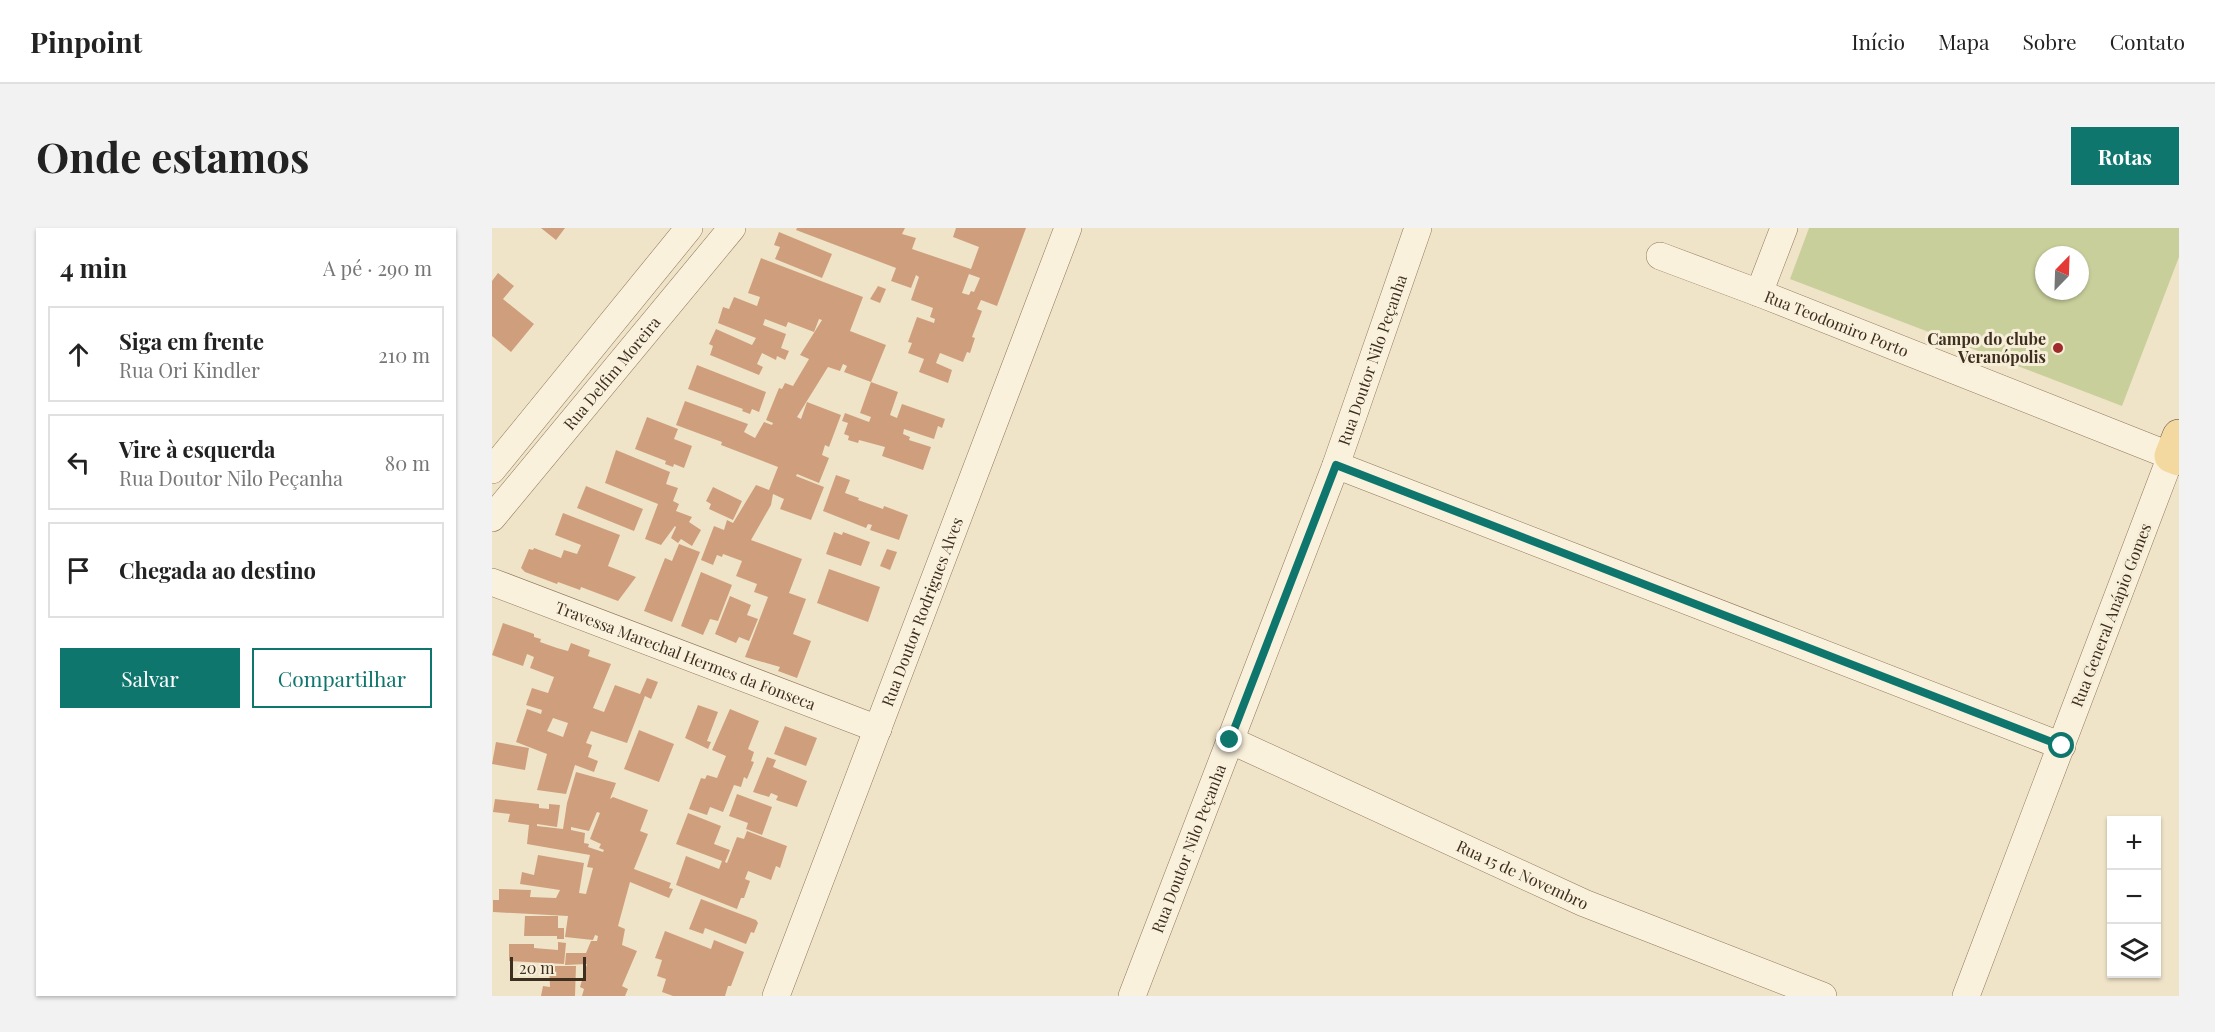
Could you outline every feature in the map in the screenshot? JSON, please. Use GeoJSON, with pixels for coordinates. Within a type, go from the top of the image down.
{"type":"FeatureCollection","features":[{"type":"Feature","properties":{"kind":"street","name":"Rua Delfim Moreira"},"geometry":{"type":"LineString","coordinates":[[492,470],[689,228]]}},
{"type":"Feature","properties":{"kind":"street","name":"Rua Delfim Moreira"},"geometry":{"type":"LineString","coordinates":[[492,518],[732,228]]}},
{"type":"Feature","properties":{"kind":"street","name":"Rua Doutor Rodrigues Alves"},"geometry":{"type":"LineString","coordinates":[[776,996],[1068,228]]}},
{"type":"Feature","properties":{"kind":"street","name":"Rua Doutor Nilo Peçanha"},"geometry":{"type":"LineString","coordinates":[[1132,996],[1336,465],[1418,228]]}},
{"type":"Feature","properties":{"kind":"street"},"geometry":{"type":"LineString","coordinates":[[1759,293],[1784,228]]}},
{"type":"Feature","properties":{"kind":"street","name":"Rua Teodomiro Porto"},"geometry":{"type":"LineString","coordinates":[[1660,256],[2176,450]]}},
{"type":"Feature","properties":{"kind":"street","name":"Rua General Anápio Gomes"},"geometry":{"type":"LineString","coordinates":[[1966,996],[2176,450]]}},
{"type":"Feature","properties":{"kind":"street"},"geometry":{"type":"LineString","coordinates":[[1336,465],[2062,746]]}},
{"type":"Feature","properties":{"kind":"street","name":"Travessa Marechal Hermes da Fonseca"},"geometry":{"type":"LineString","coordinates":[[492,582],[878,729]]}},
{"type":"Feature","properties":{"kind":"street","name":"Rua 15 de Novembro"},"geometry":{"type":"LineString","coordinates":[[1230,740],[1584,903],[1823,996]]}},
{"type":"Feature","properties":{"kind":"green space","name":"Campo do clube Veranópolis"},"geometry":{"type":"Polygon","coordinates":[[[1809,228],[2179,228],[2179,257],[2122,406],[1790,279],[1809,228]]]}},
{"type":"Feature","properties":{"kind":"building"},"geometry":{"type":"Polygon","coordinates":[[[541,228],[565,228],[556,240],[541,228]]]}},
{"type":"Feature","properties":{"kind":"building"},"geometry":{"type":"Polygon","coordinates":[[[797,228],[905,228],[902,234],[916,238],[912,249],[971,269],[979,247],[953,237],[956,228],[1026,228],[997,306],[981,300],[977,309],[982,311],[972,337],[975,338],[970,353],[967,352],[963,362],[940,353],[936,363],[952,370],[948,383],[919,372],[924,359],[908,353],[912,343],[908,342],[917,317],[934,323],[935,319],[930,317],[933,308],[911,300],[919,277],[916,275],[911,288],[891,281],[896,268],[796,230],[797,228]],[[969,274],[962,293],[969,295],[971,291],[974,292],[980,278],[969,274]]]}},
{"type":"Feature","properties":{"kind":"building"},"geometry":{"type":"Polygon","coordinates":[[[779,232],[832,254],[822,278],[775,259],[780,247],[774,245],[779,232]]]}},
{"type":"Feature","properties":{"kind":"building"},"geometry":{"type":"Polygon","coordinates":[[[761,258],[863,297],[850,331],[886,345],[871,382],[844,372],[847,366],[843,364],[840,371],[828,367],[797,417],[801,419],[807,402],[841,415],[829,447],[825,445],[822,455],[829,458],[819,483],[797,474],[796,476],[824,487],[811,520],[780,509],[784,499],[773,494],[771,505],[751,540],[802,559],[789,593],[806,599],[793,634],[811,641],[797,678],[778,671],[780,667],[745,657],[768,597],[754,592],[757,584],[736,576],[742,561],[723,554],[722,557],[717,555],[713,565],[701,560],[714,526],[724,530],[727,520],[733,523],[756,485],[769,490],[778,467],[676,425],[685,401],[748,424],[744,432],[755,438],[764,422],[772,425],[773,423],[766,420],[779,388],[782,389],[785,383],[793,386],[809,359],[800,355],[822,320],[819,319],[814,332],[788,322],[786,327],[765,319],[763,325],[786,334],[781,348],[789,351],[785,360],[777,356],[776,360],[762,353],[757,364],[763,367],[759,375],[710,355],[713,346],[709,344],[716,329],[752,345],[756,338],[718,323],[723,307],[729,309],[734,297],[757,306],[760,297],[748,293],[761,258]]]}},
{"type":"Feature","properties":{"kind":"building"},"geometry":{"type":"Polygon","coordinates":[[[498,273],[514,286],[503,299],[534,324],[511,352],[492,336],[492,281],[498,273]]]}},
{"type":"Feature","properties":{"kind":"building"},"geometry":{"type":"Polygon","coordinates":[[[878,286],[886,289],[880,303],[870,299],[878,286]]]}},
{"type":"Feature","properties":{"kind":"building"},"geometry":{"type":"Polygon","coordinates":[[[697,365],[766,392],[759,412],[752,409],[750,414],[742,411],[743,409],[688,389],[697,365]]]}},
{"type":"Feature","properties":{"kind":"building"},"geometry":{"type":"Polygon","coordinates":[[[871,382],[898,392],[890,415],[897,418],[902,404],[945,419],[942,428],[938,426],[934,439],[904,429],[903,434],[910,437],[909,440],[931,447],[923,470],[882,456],[885,447],[859,440],[858,443],[848,440],[849,436],[844,434],[848,423],[842,421],[845,413],[869,422],[871,417],[860,413],[871,382]]]}},
{"type":"Feature","properties":{"kind":"building"},"geometry":{"type":"Polygon","coordinates":[[[647,417],[678,429],[674,439],[692,446],[684,468],[674,464],[673,467],[665,464],[666,461],[635,449],[647,417]]]}},
{"type":"Feature","properties":{"kind":"building"},"geometry":{"type":"Polygon","coordinates":[[[616,450],[670,472],[666,484],[678,488],[673,501],[679,504],[676,511],[692,517],[689,522],[701,530],[692,546],[681,539],[678,543],[671,538],[675,526],[661,545],[645,539],[658,504],[605,483],[616,450]]]}},
{"type":"Feature","properties":{"kind":"building"},"geometry":{"type":"Polygon","coordinates":[[[836,475],[850,480],[845,493],[883,509],[884,506],[908,515],[899,540],[870,530],[872,525],[868,524],[866,528],[823,511],[836,475]]]}},
{"type":"Feature","properties":{"kind":"building"},"geometry":{"type":"Polygon","coordinates":[[[586,486],[643,509],[634,531],[577,508],[586,486]]]}},
{"type":"Feature","properties":{"kind":"building"},"geometry":{"type":"Polygon","coordinates":[[[713,487],[742,501],[733,520],[709,509],[711,504],[706,501],[713,487]]]}},
{"type":"Feature","properties":{"kind":"building"},"geometry":{"type":"Polygon","coordinates":[[[563,513],[620,535],[608,566],[636,577],[618,601],[581,587],[580,590],[558,582],[557,584],[525,572],[521,568],[529,549],[534,548],[561,558],[564,550],[577,554],[581,545],[555,535],[563,513]]]}},
{"type":"Feature","properties":{"kind":"building"},"geometry":{"type":"Polygon","coordinates":[[[834,532],[842,535],[843,532],[870,542],[861,566],[826,554],[834,532]]]}},
{"type":"Feature","properties":{"kind":"building"},"geometry":{"type":"Polygon","coordinates":[[[679,544],[700,552],[672,622],[644,611],[665,558],[672,561],[679,544]]]}},
{"type":"Feature","properties":{"kind":"building"},"geometry":{"type":"Polygon","coordinates":[[[887,549],[897,552],[890,570],[880,566],[887,549]]]}},
{"type":"Feature","properties":{"kind":"building"},"geometry":{"type":"Polygon","coordinates":[[[829,569],[880,587],[868,622],[817,603],[829,569]]]}},
{"type":"Feature","properties":{"kind":"building"},"geometry":{"type":"Polygon","coordinates":[[[701,572],[732,585],[718,621],[710,619],[703,635],[681,626],[701,572]]]}},
{"type":"Feature","properties":{"kind":"building"},"geometry":{"type":"Polygon","coordinates":[[[730,596],[751,605],[747,615],[758,619],[749,641],[739,637],[736,643],[715,634],[730,596]]]}},
{"type":"Feature","properties":{"kind":"building"},"geometry":{"type":"Polygon","coordinates":[[[503,623],[534,634],[534,637],[541,639],[540,642],[557,648],[568,651],[571,643],[590,650],[588,656],[611,664],[593,708],[604,712],[615,685],[640,694],[647,678],[658,682],[651,699],[645,696],[627,743],[591,731],[586,743],[592,745],[588,757],[598,761],[594,772],[575,765],[566,794],[537,790],[547,754],[516,742],[527,709],[541,714],[542,710],[526,705],[532,688],[548,693],[554,677],[530,668],[534,657],[527,654],[523,666],[492,655],[503,623]],[[553,718],[547,731],[563,737],[568,723],[553,718]]]}},
{"type":"Feature","properties":{"kind":"building"},"geometry":{"type":"Polygon","coordinates":[[[698,705],[718,712],[707,741],[711,742],[708,749],[685,738],[698,705]]]}},
{"type":"Feature","properties":{"kind":"building"},"geometry":{"type":"Polygon","coordinates":[[[730,709],[759,721],[748,749],[754,752],[751,761],[754,762],[747,779],[744,777],[741,787],[734,785],[723,812],[710,807],[707,815],[689,809],[701,778],[705,779],[707,775],[717,778],[726,756],[712,750],[730,709]]]}},
{"type":"Feature","properties":{"kind":"building"},"geometry":{"type":"Polygon","coordinates":[[[785,726],[817,738],[806,766],[774,754],[785,726]]]}},
{"type":"Feature","properties":{"kind":"building"},"geometry":{"type":"Polygon","coordinates":[[[639,730],[674,744],[659,782],[624,769],[639,730]]]}},
{"type":"Feature","properties":{"kind":"building"},"geometry":{"type":"Polygon","coordinates":[[[496,742],[529,748],[525,770],[492,764],[496,742]]]}},
{"type":"Feature","properties":{"kind":"building"},"geometry":{"type":"Polygon","coordinates":[[[767,757],[776,760],[773,767],[807,781],[797,807],[776,800],[778,796],[771,793],[769,797],[753,792],[767,757]]]}},
{"type":"Feature","properties":{"kind":"building"},"geometry":{"type":"Polygon","coordinates":[[[576,772],[616,783],[610,799],[613,797],[648,810],[640,831],[648,834],[634,869],[671,883],[669,888],[673,889],[669,898],[630,882],[618,926],[625,929],[622,945],[637,951],[622,986],[628,989],[625,996],[582,996],[584,989],[580,987],[587,964],[565,965],[566,953],[586,953],[591,941],[597,941],[598,936],[595,935],[593,940],[565,937],[568,916],[493,912],[493,900],[499,900],[499,889],[531,890],[530,897],[556,898],[560,890],[520,884],[522,872],[534,875],[538,855],[584,863],[579,893],[586,894],[593,868],[587,867],[590,855],[527,844],[529,825],[508,822],[510,814],[493,812],[495,799],[539,804],[539,808],[549,809],[549,804],[560,805],[557,827],[537,824],[537,826],[563,829],[567,803],[576,772]],[[597,812],[589,831],[571,827],[571,830],[585,833],[584,843],[589,844],[588,847],[603,852],[604,850],[599,848],[601,844],[590,839],[600,813],[597,812]]]}},
{"type":"Feature","properties":{"kind":"building"},"geometry":{"type":"Polygon","coordinates":[[[737,794],[772,807],[762,835],[746,829],[748,823],[729,816],[737,794]]]}},
{"type":"Feature","properties":{"kind":"building"},"geometry":{"type":"Polygon","coordinates":[[[688,813],[721,826],[714,844],[730,850],[725,862],[727,863],[737,837],[744,839],[747,831],[787,846],[780,868],[776,866],[771,880],[748,871],[745,879],[750,881],[737,909],[676,885],[686,856],[719,869],[722,861],[676,844],[688,813]]]}},
{"type":"Feature","properties":{"kind":"building"},"geometry":{"type":"Polygon","coordinates":[[[701,899],[756,920],[758,923],[754,933],[751,932],[746,944],[705,928],[703,934],[689,929],[701,899]]]}},
{"type":"Feature","properties":{"kind":"building"},"geometry":{"type":"Polygon","coordinates":[[[525,916],[558,916],[558,928],[564,928],[564,939],[557,939],[557,936],[524,936],[525,916]]]}},
{"type":"Feature","properties":{"kind":"building"},"geometry":{"type":"Polygon","coordinates":[[[665,931],[711,949],[714,940],[744,952],[725,996],[673,996],[662,992],[666,979],[657,976],[662,960],[655,958],[665,931]]]}},
{"type":"Feature","properties":{"kind":"building"},"geometry":{"type":"Polygon","coordinates":[[[558,942],[566,943],[564,964],[509,961],[509,944],[534,944],[534,948],[558,950],[558,942]]]}},
{"type":"Feature","properties":{"kind":"building"},"geometry":{"type":"Polygon","coordinates":[[[549,966],[576,966],[575,996],[541,996],[543,986],[550,987],[549,966]]]}},
{"type":"Feature","properties":{"kind":"place","name":"Campo do clube Veranópolis"},"geometry":{"type":"Point","coordinates":[2058,348]}},
{"type":"Feature","properties":{"kind":"route"},"geometry":{"type":"LineString","coordinates":[[1230,740],[1336,465],[2062,746]]}}]}
